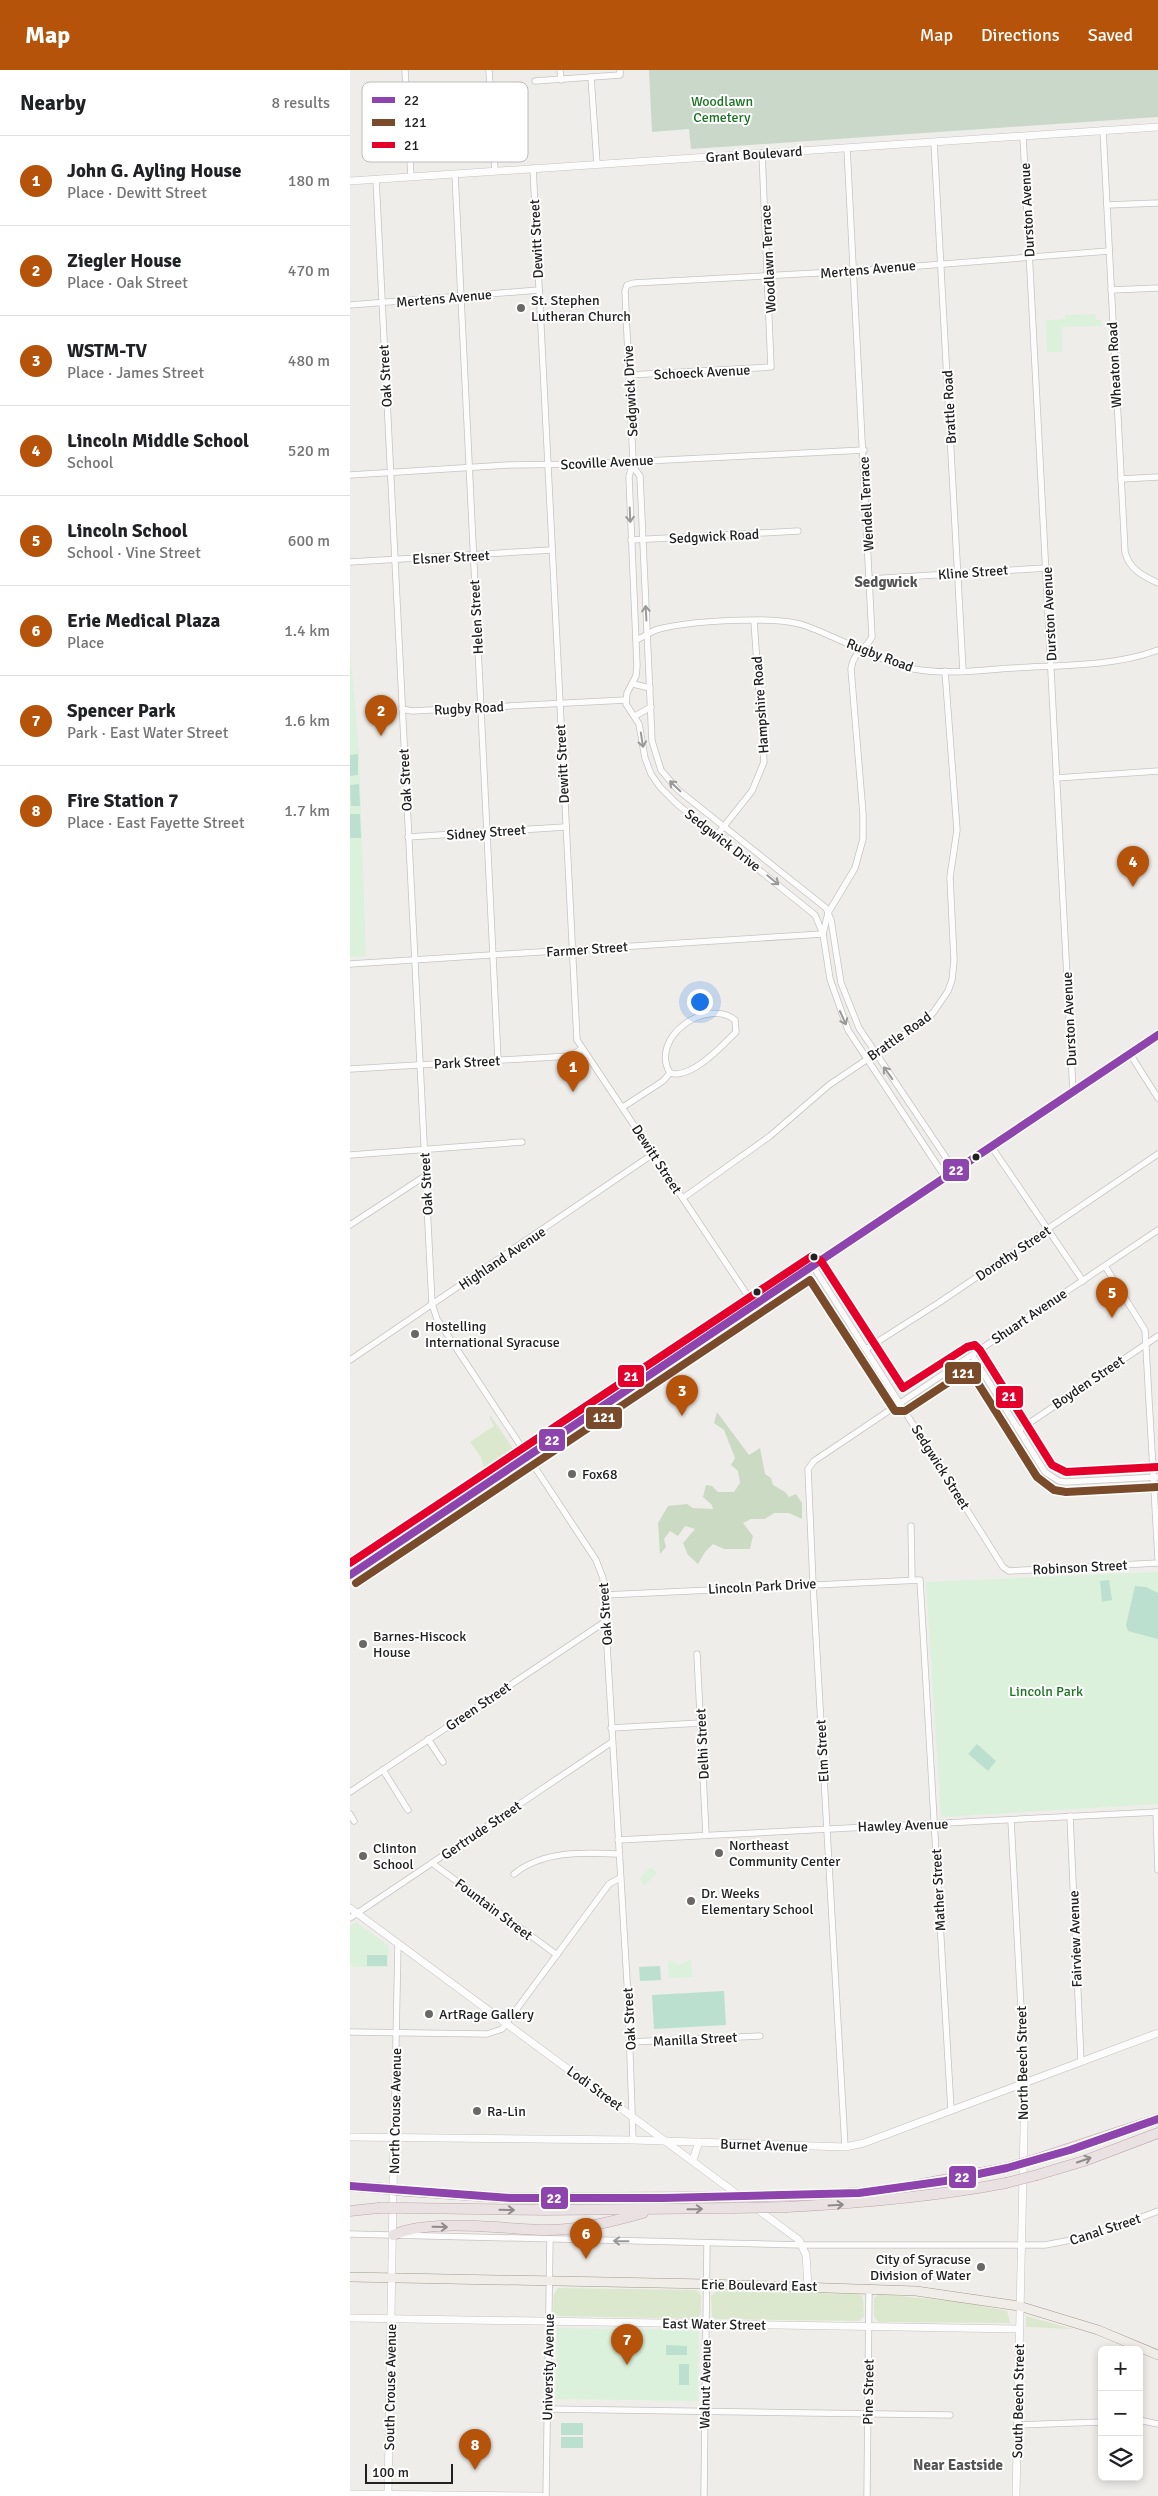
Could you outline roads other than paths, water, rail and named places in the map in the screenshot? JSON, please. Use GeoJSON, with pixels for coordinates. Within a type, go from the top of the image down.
{"type":"FeatureCollection","features":[{"type":"Feature","properties":{"kind":"highway"},"geometry":{"type":"LineString","coordinates":[[350,2187],[511,2198],[717,2197],[859,2192],[896,2188],[1007,2168],[1158,2119]]}},
{"type":"Feature","properties":{"kind":"highway"},"geometry":{"type":"LineString","coordinates":[[350,2207],[656,2210],[874,2203],[953,2193],[1006,2183],[1037,2175],[1158,2135]]}},
{"type":"Feature","properties":{"kind":"highway"},"geometry":{"type":"LineString","coordinates":[[350,2211],[378,2208]]}},
{"type":"Feature","properties":{"kind":"highway"},"geometry":{"type":"LineString","coordinates":[[393,2235],[412,2228],[435,2226],[546,2230],[580,2228],[608,2223],[656,2210]]}},
{"type":"Feature","properties":{"kind":"main road"},"geometry":{"type":"LineString","coordinates":[[350,1576],[1158,1035]]}},
{"type":"Feature","properties":{"kind":"main road","name":"Erie Boulevard East"},"geometry":{"type":"LineString","coordinates":[[350,2277],[808,2286],[938,2293],[1019,2306],[1095,2329],[1158,2354]]}},
{"type":"Feature","properties":{"kind":"street"},"geometry":{"type":"LineString","coordinates":[[560,70],[561,80]]}},
{"type":"Feature","properties":{"kind":"street"},"geometry":{"type":"LineString","coordinates":[[536,81],[591,78],[620,73]]}},
{"type":"Feature","properties":{"kind":"street"},"geometry":{"type":"LineString","coordinates":[[591,78],[597,164]]}},
{"type":"Feature","properties":{"kind":"street","name":"Grant Boulevard"},"geometry":{"type":"LineString","coordinates":[[350,181],[1158,127]]}},
{"type":"Feature","properties":{"kind":"street","name":"Wheaton Road"},"geometry":{"type":"LineString","coordinates":[[1103,130],[1126,557],[1144,577],[1158,583]]}},
{"type":"Feature","properties":{"kind":"street","name":"Durston Avenue"},"geometry":{"type":"LineString","coordinates":[[1023,136],[1073,1092]]}},
{"type":"Feature","properties":{"kind":"street","name":"Brattle Road"},"geometry":{"type":"LineString","coordinates":[[934,142],[963,671]]}},
{"type":"Feature","properties":{"kind":"street","name":"Wendell Terrace"},"geometry":{"type":"LineString","coordinates":[[823,934],[828,913],[855,868],[863,839],[863,814],[851,669],[853,659],[861,649],[869,644],[872,637],[864,450],[847,148]]}},
{"type":"Feature","properties":{"kind":"street","name":"Woodlawn Terrace"},"geometry":{"type":"LineString","coordinates":[[762,153],[772,364]]}},
{"type":"Feature","properties":{"kind":"street"},"geometry":{"type":"LineString","coordinates":[[410,162],[411,176]]}},
{"type":"Feature","properties":{"kind":"street"},"geometry":{"type":"LineString","coordinates":[[494,162],[495,171]]}},
{"type":"Feature","properties":{"kind":"street","name":"Dewitt Street"},"geometry":{"type":"LineString","coordinates":[[533,168],[574,1024],[577,1040],[754,1305]]}},
{"type":"Feature","properties":{"kind":"street","name":"Helen Street"},"geometry":{"type":"LineString","coordinates":[[455,174],[498,1060]]}},
{"type":"Feature","properties":{"kind":"street","name":"Oak Street"},"geometry":{"type":"LineString","coordinates":[[376,179],[432,1304],[437,1319],[597,1562],[603,1578],[634,2116],[633,2140]]}},
{"type":"Feature","properties":{"kind":"street"},"geometry":{"type":"LineString","coordinates":[[1107,205],[1158,203]]}},
{"type":"Feature","properties":{"kind":"street","name":"Mertens Avenue"},"geometry":{"type":"LineString","coordinates":[[626,285],[854,271],[941,263],[1109,252]]}},
{"type":"Feature","properties":{"kind":"street","name":"Sedgwick Drive"},"geometry":{"type":"LineString","coordinates":[[626,285],[633,464],[629,477],[637,666],[633,684],[626,700],[627,706],[639,724],[644,758],[660,787],[677,804],[815,915],[823,934],[825,955],[837,1003],[848,1030],[945,1177]]}},
{"type":"Feature","properties":{"kind":"street"},"geometry":{"type":"LineString","coordinates":[[1111,290],[1158,288]]}},
{"type":"Feature","properties":{"kind":"street","name":"Mertens Avenue"},"geometry":{"type":"LineString","coordinates":[[350,305],[539,290]]}},
{"type":"Feature","properties":{"kind":"street","name":"Schoeck Avenue"},"geometry":{"type":"LineString","coordinates":[[629,376],[766,369],[770,368],[772,364]]}},
{"type":"Feature","properties":{"kind":"street","name":"Scoville Avenue"},"geometry":{"type":"LineString","coordinates":[[350,475],[468,467],[547,464],[633,464],[864,450]]}},
{"type":"Feature","properties":{"kind":"street","name":"Sedgwick Drive"},"geometry":{"type":"LineString","coordinates":[[633,464],[640,476],[652,741],[661,770],[678,790],[819,902],[828,913]]}},
{"type":"Feature","properties":{"kind":"street"},"geometry":{"type":"LineString","coordinates":[[1121,479],[1158,477]]}},
{"type":"Feature","properties":{"kind":"street","name":"Sedgwick Road"},"geometry":{"type":"LineString","coordinates":[[631,540],[798,531]]}},
{"type":"Feature","properties":{"kind":"street","name":"Elsner Street"},"geometry":{"type":"LineString","coordinates":[[350,562],[551,550]]}},
{"type":"Feature","properties":{"kind":"street","name":"Kline Street"},"geometry":{"type":"LineString","coordinates":[[870,579],[1046,568]]}},
{"type":"Feature","properties":{"kind":"street","name":"Rugby Road"},"geometry":{"type":"LineString","coordinates":[[636,640],[656,630],[682,624],[773,620],[803,625],[914,668],[945,671],[1051,666],[1120,660],[1158,650]]}},
{"type":"Feature","properties":{"kind":"street","name":"Hampshire Road"},"geometry":{"type":"LineString","coordinates":[[717,835],[752,791],[764,762],[754,621]]}},
{"type":"Feature","properties":{"kind":"street","name":"Brattle Road"},"geometry":{"type":"LineString","coordinates":[[683,1198],[770,1136],[829,1085],[933,1013],[942,1003],[952,980],[954,960],[950,877],[957,830],[945,671]]}},
{"type":"Feature","properties":{"kind":"street"},"geometry":{"type":"LineString","coordinates":[[633,684],[650,688]]}},
{"type":"Feature","properties":{"kind":"street","name":"Rugby Road"},"geometry":{"type":"LineString","coordinates":[[402,709],[412,711],[626,700]]}},
{"type":"Feature","properties":{"kind":"street"},"geometry":{"type":"LineString","coordinates":[[635,716],[650,707]]}},
{"type":"Feature","properties":{"kind":"street"},"geometry":{"type":"LineString","coordinates":[[1056,778],[1158,771]]}},
{"type":"Feature","properties":{"kind":"street","name":"Sidney Street"},"geometry":{"type":"LineString","coordinates":[[408,837],[565,827]]}},
{"type":"Feature","properties":{"kind":"street"},"geometry":{"type":"LineString","coordinates":[[828,913],[841,983],[859,1028],[955,1171]]}},
{"type":"Feature","properties":{"kind":"street","name":"Farmer Street"},"geometry":{"type":"LineString","coordinates":[[350,964],[823,934]]}},
{"type":"Feature","properties":{"kind":"street"},"geometry":{"type":"LineString","coordinates":[[837,1003],[846,998]]}},
{"type":"Feature","properties":{"kind":"street"},"geometry":{"type":"LineString","coordinates":[[623,1107],[663,1081],[670,1073],[683,1073],[717,1052],[736,1032],[735,1020],[729,1015],[713,1013],[699,1016],[673,1034],[667,1049],[666,1061],[670,1073]]}},
{"type":"Feature","properties":{"kind":"street","name":"Park Street"},"geometry":{"type":"LineString","coordinates":[[350,1070],[570,1056],[582,1049]]}},
{"type":"Feature","properties":{"kind":"street"},"geometry":{"type":"LineString","coordinates":[[1130,1054],[1158,1098]]}},
{"type":"Feature","properties":{"kind":"street"},"geometry":{"type":"LineString","coordinates":[[891,1097],[900,1090]]}},
{"type":"Feature","properties":{"kind":"street"},"geometry":{"type":"LineString","coordinates":[[916,1134],[926,1127]]}},
{"type":"Feature","properties":{"kind":"street"},"geometry":{"type":"LineString","coordinates":[[350,1155],[522,1142]]}},
{"type":"Feature","properties":{"kind":"street"},"geometry":{"type":"LineString","coordinates":[[991,1146],[1083,1281]]}},
{"type":"Feature","properties":{"kind":"street","name":"Highland Avenue"},"geometry":{"type":"LineString","coordinates":[[350,1360],[653,1154]]}},
{"type":"Feature","properties":{"kind":"street","name":"Dorothy Street"},"geometry":{"type":"LineString","coordinates":[[866,1349],[1158,1154]]}},
{"type":"Feature","properties":{"kind":"street"},"geometry":{"type":"LineString","coordinates":[[350,1225],[425,1176]]}},
{"type":"Feature","properties":{"kind":"street","name":"Shuart Avenue"},"geometry":{"type":"LineString","coordinates":[[900,1402],[1158,1230]]}},
{"type":"Feature","properties":{"kind":"street","name":"Sedgwick Street"},"geometry":{"type":"LineString","coordinates":[[813,1266],[1003,1567]]}},
{"type":"Feature","properties":{"kind":"street"},"geometry":{"type":"LineString","coordinates":[[1105,1266],[1143,1325],[1156,1477],[1158,1558]]}},
{"type":"Feature","properties":{"kind":"street","name":"Boyden Street"},"geometry":{"type":"LineString","coordinates":[[1019,1430],[1158,1336]]}},
{"type":"Feature","properties":{"kind":"street"},"geometry":{"type":"LineString","coordinates":[[972,1355],[1045,1472],[1059,1481],[1156,1477]]}},
{"type":"Feature","properties":{"kind":"street","name":"Elm Street"},"geometry":{"type":"LineString","coordinates":[[845,2147],[807,1477],[811,1464],[900,1402]]}},
{"type":"Feature","properties":{"kind":"street"},"geometry":{"type":"LineString","coordinates":[[911,1526],[912,1579]]}},
{"type":"Feature","properties":{"kind":"street","name":"Robinson Street"},"geometry":{"type":"LineString","coordinates":[[1003,1567],[1009,1571],[1158,1563]]}},
{"type":"Feature","properties":{"kind":"street","name":"Lincoln Park Drive"},"geometry":{"type":"LineString","coordinates":[[604,1595],[920,1580]]}},
{"type":"Feature","properties":{"kind":"street","name":"Mather Street"},"geometry":{"type":"LineString","coordinates":[[920,1580],[951,2110]]}},
{"type":"Feature","properties":{"kind":"street","name":"Green Street"},"geometry":{"type":"LineString","coordinates":[[350,1792],[606,1621]]}},
{"type":"Feature","properties":{"kind":"street","name":"Delhi Street"},"geometry":{"type":"LineString","coordinates":[[697,1654],[706,1835]]}},
{"type":"Feature","properties":{"kind":"street"},"geometry":{"type":"LineString","coordinates":[[611,1728],[701,1723]]}},
{"type":"Feature","properties":{"kind":"street"},"geometry":{"type":"LineString","coordinates":[[428,1739],[443,1762]]}},
{"type":"Feature","properties":{"kind":"street","name":"Gertrude Street"},"geometry":{"type":"LineString","coordinates":[[350,1918],[612,1742]]}},
{"type":"Feature","properties":{"kind":"street"},"geometry":{"type":"LineString","coordinates":[[383,1770],[408,1810]]}},
{"type":"Feature","properties":{"kind":"street"},"geometry":{"type":"LineString","coordinates":[[1157,1812],[1158,1870]]}},
{"type":"Feature","properties":{"kind":"street","name":"Hawley Avenue"},"geometry":{"type":"LineString","coordinates":[[618,1840],[1157,1812]]}},
{"type":"Feature","properties":{"kind":"street"},"geometry":{"type":"LineString","coordinates":[[350,1814],[354,1821]]}},
{"type":"Feature","properties":{"kind":"street","name":"Fairview Avenue"},"geometry":{"type":"LineString","coordinates":[[1070,1816],[1081,2062]]}},
{"type":"Feature","properties":{"kind":"street","name":"North Beech Street"},"geometry":{"type":"LineString","coordinates":[[1011,1820],[1025,2083],[1019,2306]]}},
{"type":"Feature","properties":{"kind":"street"},"geometry":{"type":"LineString","coordinates":[[514,1874],[527,1864],[544,1858],[618,1854]]}},
{"type":"Feature","properties":{"kind":"street","name":"Fountain Street"},"geometry":{"type":"LineString","coordinates":[[432,1863],[557,1955]]}},
{"type":"Feature","properties":{"kind":"street"},"geometry":{"type":"LineString","coordinates":[[350,2032],[487,2034],[502,2029],[609,1884],[620,1878]]}},
{"type":"Feature","properties":{"kind":"street","name":"Lodi Street"},"geometry":{"type":"LineString","coordinates":[[350,1908],[668,2141],[785,2228],[803,2244]]}},
{"type":"Feature","properties":{"kind":"street","name":"North Crouse Avenue"},"geometry":{"type":"LineString","coordinates":[[392,2278],[398,1944]]}},
{"type":"Feature","properties":{"kind":"street","name":"Burnet Avenue"},"geometry":{"type":"LineString","coordinates":[[350,2136],[633,2140],[845,2147],[864,2143],[1158,2033]]}},
{"type":"Feature","properties":{"kind":"street","name":"Manilla Street"},"geometry":{"type":"LineString","coordinates":[[630,2042],[760,2036]]}},
{"type":"Feature","properties":{"kind":"street"},"geometry":{"type":"LineString","coordinates":[[693,2160],[699,2142]]}},
{"type":"Feature","properties":{"kind":"street","name":"Canal Street"},"geometry":{"type":"LineString","coordinates":[[350,2234],[708,2243],[1045,2245],[1074,2240],[1158,2211]]}},
{"type":"Feature","properties":{"kind":"street","name":"University Avenue"},"geometry":{"type":"LineString","coordinates":[[546,2496],[550,2239]]}},
{"type":"Feature","properties":{"kind":"street","name":"Walnut Avenue"},"geometry":{"type":"LineString","coordinates":[[704,2496],[708,2243]]}},
{"type":"Feature","properties":{"kind":"street"},"geometry":{"type":"LineString","coordinates":[[803,2244],[806,2255],[808,2286]]}},
{"type":"Feature","properties":{"kind":"street","name":"South Crouse Avenue"},"geometry":{"type":"LineString","coordinates":[[388,2495],[392,2278]]}},
{"type":"Feature","properties":{"kind":"street","name":"Pine Street"},"geometry":{"type":"LineString","coordinates":[[867,2496],[869,2288]]}},
{"type":"Feature","properties":{"kind":"street","name":"South Beech Street"},"geometry":{"type":"LineString","coordinates":[[1016,2496],[1019,2306]]}},
{"type":"Feature","properties":{"kind":"street","name":"East Water Street"},"geometry":{"type":"LineString","coordinates":[[350,2318],[1019,2329]]}},
{"type":"Feature","properties":{"kind":"street"},"geometry":{"type":"LineString","coordinates":[[548,2409],[950,2415]]}},
{"type":"Feature","properties":{"kind":"street"},"geometry":{"type":"LineString","coordinates":[[1143,2421],[1158,2424]]}},
{"type":"Feature","properties":{"kind":"street"},"geometry":{"type":"LineString","coordinates":[[1017,2425],[1098,2422]]}},
{"type":"Feature","properties":{"kind":"street"},"geometry":{"type":"LineString","coordinates":[[350,2494],[541,2496]]}},
{"type":"Feature","properties":{"kind":"place","name":"St. Stephen Lutheran Church"},"geometry":{"type":"Point","coordinates":[521,308]}},
{"type":"Feature","properties":{"kind":"place","name":"Ziegler House"},"geometry":{"type":"Point","coordinates":[381,736]}},
{"type":"Feature","properties":{"kind":"place","name":"Lincoln Middle School"},"geometry":{"type":"Point","coordinates":[1133,887]}},
{"type":"Feature","properties":{"kind":"place","name":"John G. Ayling House"},"geometry":{"type":"Point","coordinates":[573,1092]}},
{"type":"Feature","properties":{"kind":"place","name":"Lincoln School"},"geometry":{"type":"Point","coordinates":[1112,1318]}},
{"type":"Feature","properties":{"kind":"place","name":"Hostelling International Syracuse"},"geometry":{"type":"Point","coordinates":[415,1334]}},
{"type":"Feature","properties":{"kind":"place","name":"WSTM-TV"},"geometry":{"type":"Point","coordinates":[682,1416]}},
{"type":"Feature","properties":{"kind":"place","name":"Fox68"},"geometry":{"type":"Point","coordinates":[572,1474]}},
{"type":"Feature","properties":{"kind":"place","name":"Barnes-Hiscock House"},"geometry":{"type":"Point","coordinates":[363,1644]}},
{"type":"Feature","properties":{"kind":"place","name":"Northeast Community Center"},"geometry":{"type":"Point","coordinates":[719,1853]}},
{"type":"Feature","properties":{"kind":"place","name":"Clinton School"},"geometry":{"type":"Point","coordinates":[363,1856]}},
{"type":"Feature","properties":{"kind":"place","name":"Dr. Weeks Elementary School"},"geometry":{"type":"Point","coordinates":[691,1901]}},
{"type":"Feature","properties":{"kind":"place","name":"ArtRage Gallery"},"geometry":{"type":"Point","coordinates":[429,2014]}},
{"type":"Feature","properties":{"kind":"place","name":"Ra-Lin"},"geometry":{"type":"Point","coordinates":[477,2111]}},
{"type":"Feature","properties":{"kind":"place","name":"Erie Medical Plaza"},"geometry":{"type":"Point","coordinates":[586,2259]}},
{"type":"Feature","properties":{"kind":"place","name":"City of Syracuse Division of Water"},"geometry":{"type":"Point","coordinates":[981,2267]}},
{"type":"Feature","properties":{"kind":"place","name":"Spencer Park"},"geometry":{"type":"Point","coordinates":[627,2365]}},
{"type":"Feature","properties":{"kind":"place","name":"Fire Station 7"},"geometry":{"type":"Point","coordinates":[475,2470]}},
{"type":"Feature","properties":{"kind":"district","name":"Sedgwick"},"geometry":{"type":"Point","coordinates":[886,582]}},
{"type":"Feature","properties":{"kind":"district","name":"Near Eastside"},"geometry":{"type":"Point","coordinates":[958,2465]}},
{"type":"Feature","properties":{"kind":"park label","name":"Woodlawn Cemetery"},"geometry":{"type":"Point","coordinates":[722,110]}},
{"type":"Feature","properties":{"kind":"park label","name":"Lincoln Park"},"geometry":{"type":"Point","coordinates":[1046,1691]}}]}
